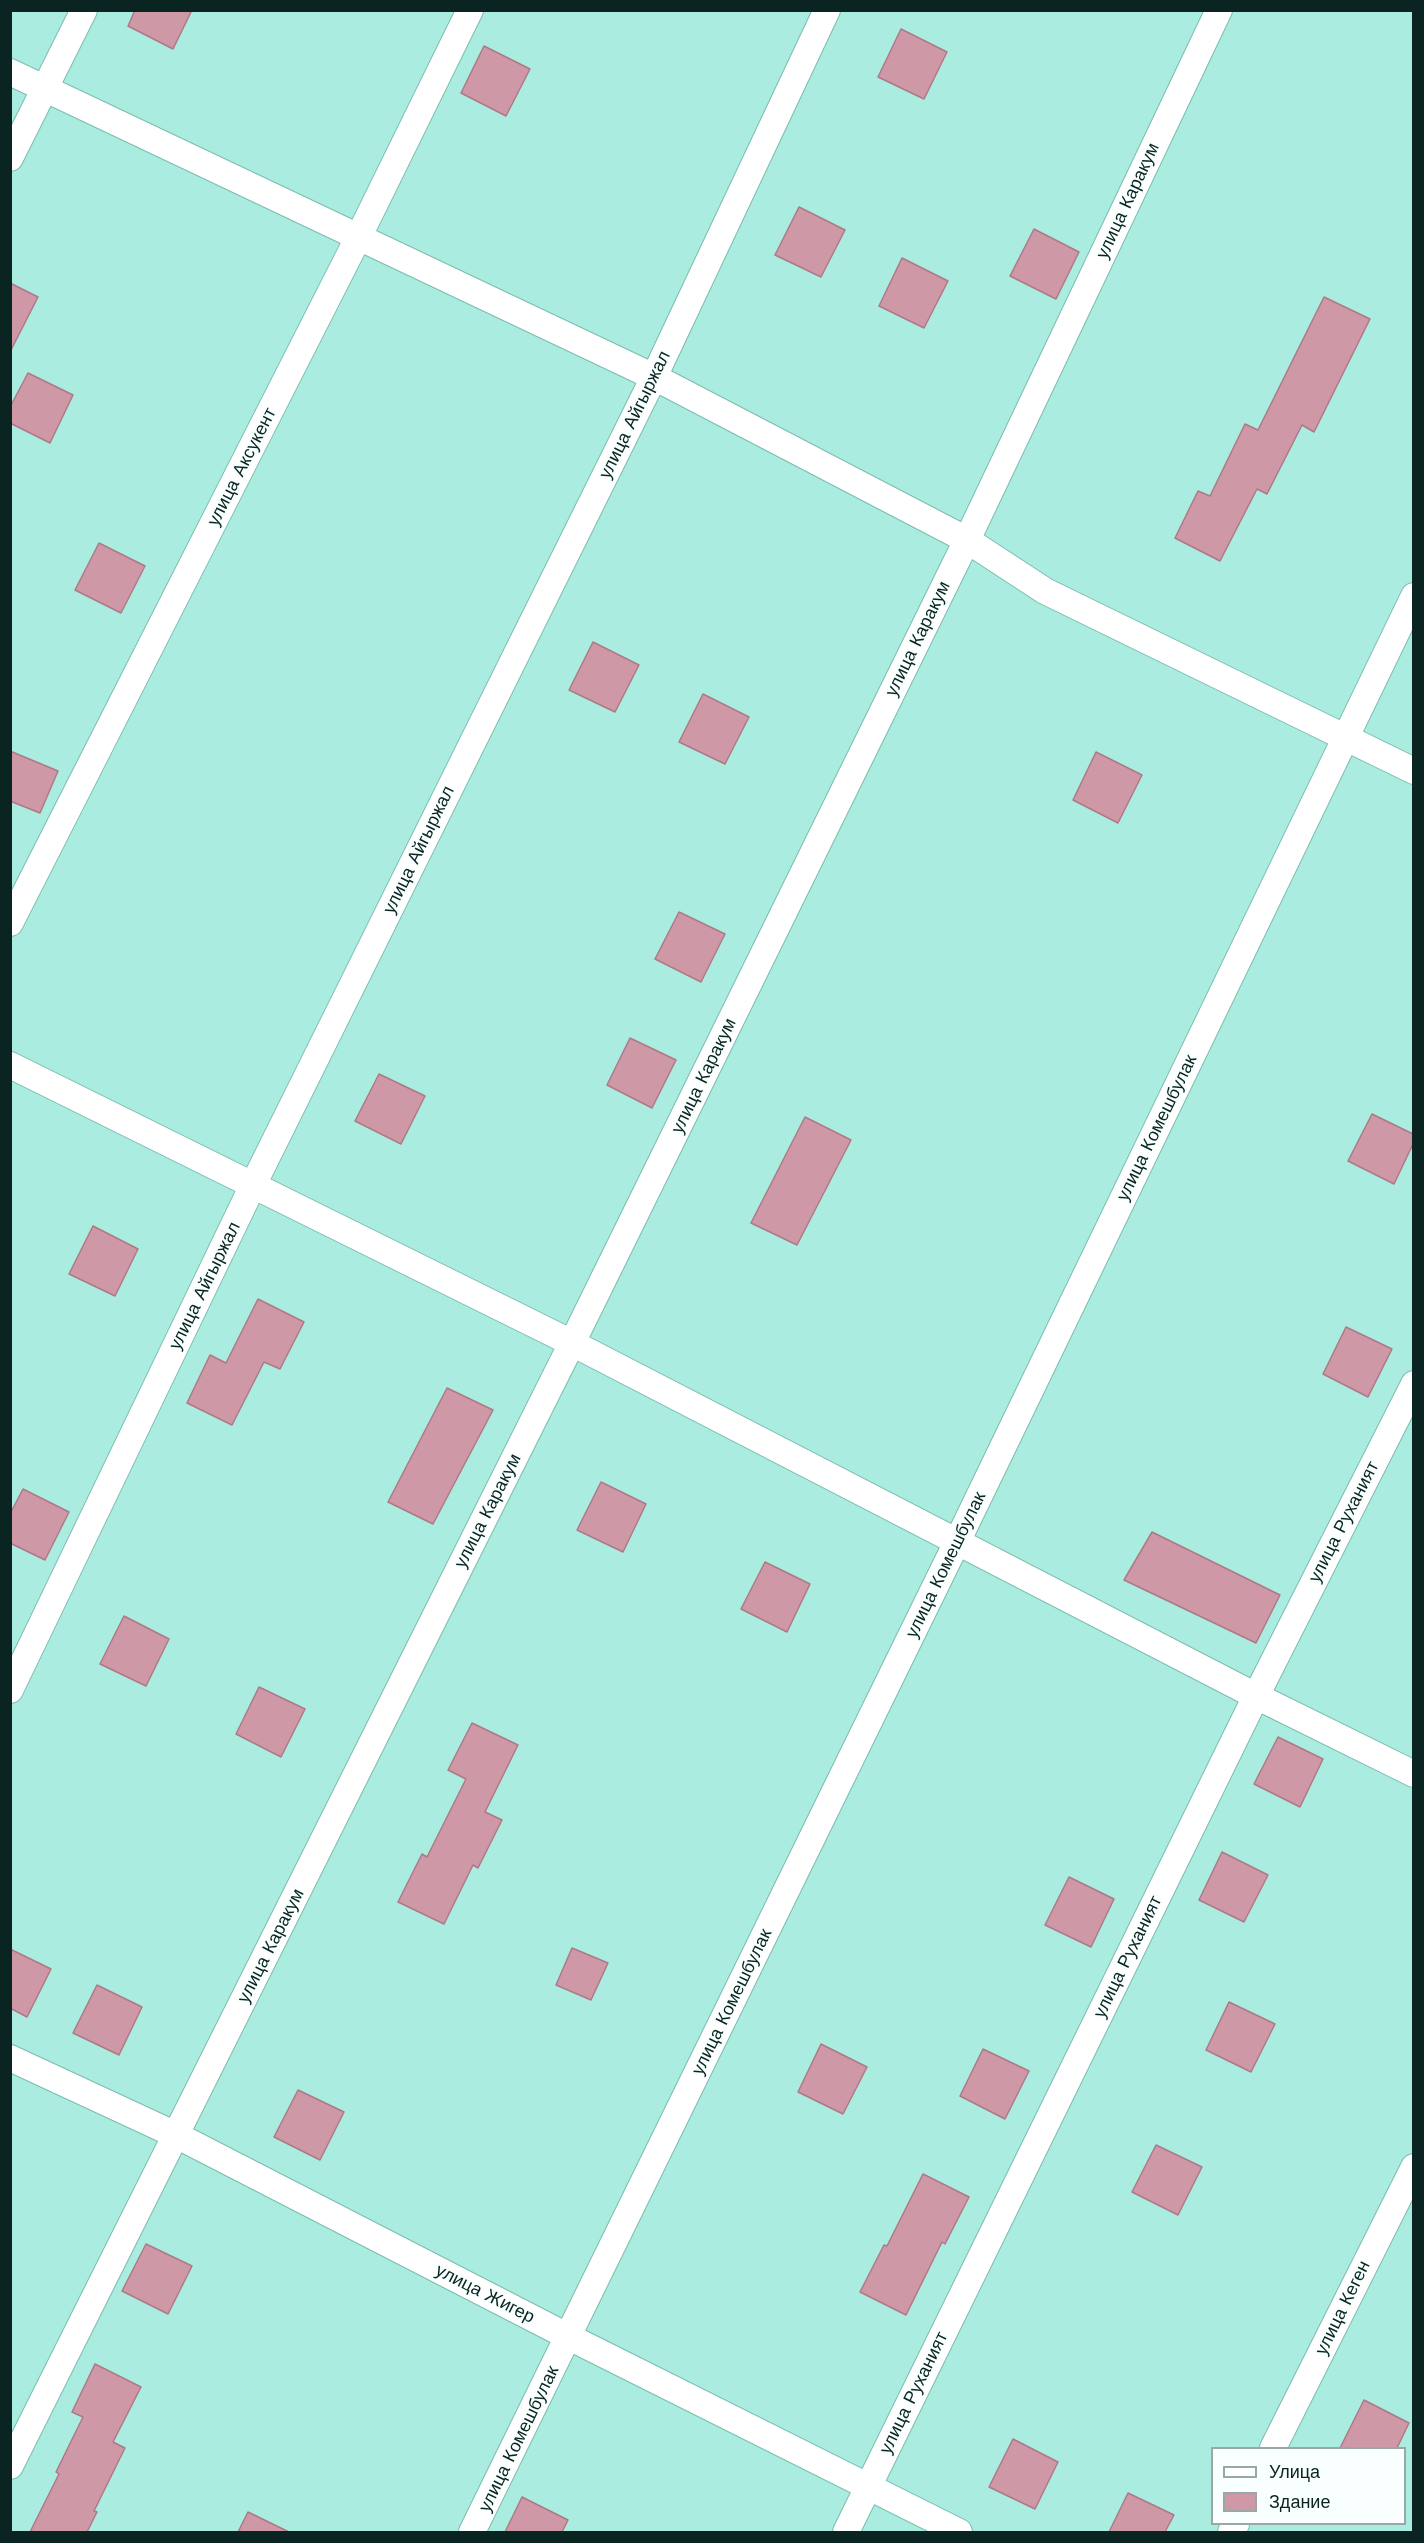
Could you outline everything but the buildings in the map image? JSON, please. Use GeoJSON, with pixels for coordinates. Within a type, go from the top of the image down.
{"type":"FeatureCollection","features":[{"type":"Feature","properties":{"kind":"street"},"geometry":{"type":"LineString","coordinates":[[10,158],[84,10]]}},
{"type":"Feature","properties":{"kind":"street","name":"улица Аксукент"},"geometry":{"type":"LineString","coordinates":[[10,923],[359,236],[470,10]]}},
{"type":"Feature","properties":{"kind":"street","name":"улица Айгыржал"},"geometry":{"type":"LineString","coordinates":[[10,1690],[253,1185],[654,377],[827,10]]}},
{"type":"Feature","properties":{"kind":"street","name":"улица Каракум"},"geometry":{"type":"LineString","coordinates":[[10,2466],[572,1343],[967,540],[1219,10]]}},
{"type":"Feature","properties":{"kind":"street"},"geometry":{"type":"LineString","coordinates":[[10,72],[654,377],[967,540],[1045,591],[1413,771]]}},
{"type":"Feature","properties":{"kind":"street","name":"улица Комешбулак"},"geometry":{"type":"LineString","coordinates":[[472,2532],[957,1542],[1413,596]]}},
{"type":"Feature","properties":{"kind":"street"},"geometry":{"type":"LineString","coordinates":[[10,1065],[572,1343],[1256,1696],[1413,1774]]}},
{"type":"Feature","properties":{"kind":"street","name":"улица Руханият"},"geometry":{"type":"LineString","coordinates":[[846,2532],[1256,1696],[1413,1384]]}},
{"type":"Feature","properties":{"kind":"street","name":"улица Жигер"},"geometry":{"type":"LineString","coordinates":[[10,2058],[176,2135],[569,2337],[959,2532]]}},
{"type":"Feature","properties":{"kind":"street","name":"улица Кеген"},"geometry":{"type":"LineString","coordinates":[[1273,2447],[1413,2167]]}}]}
